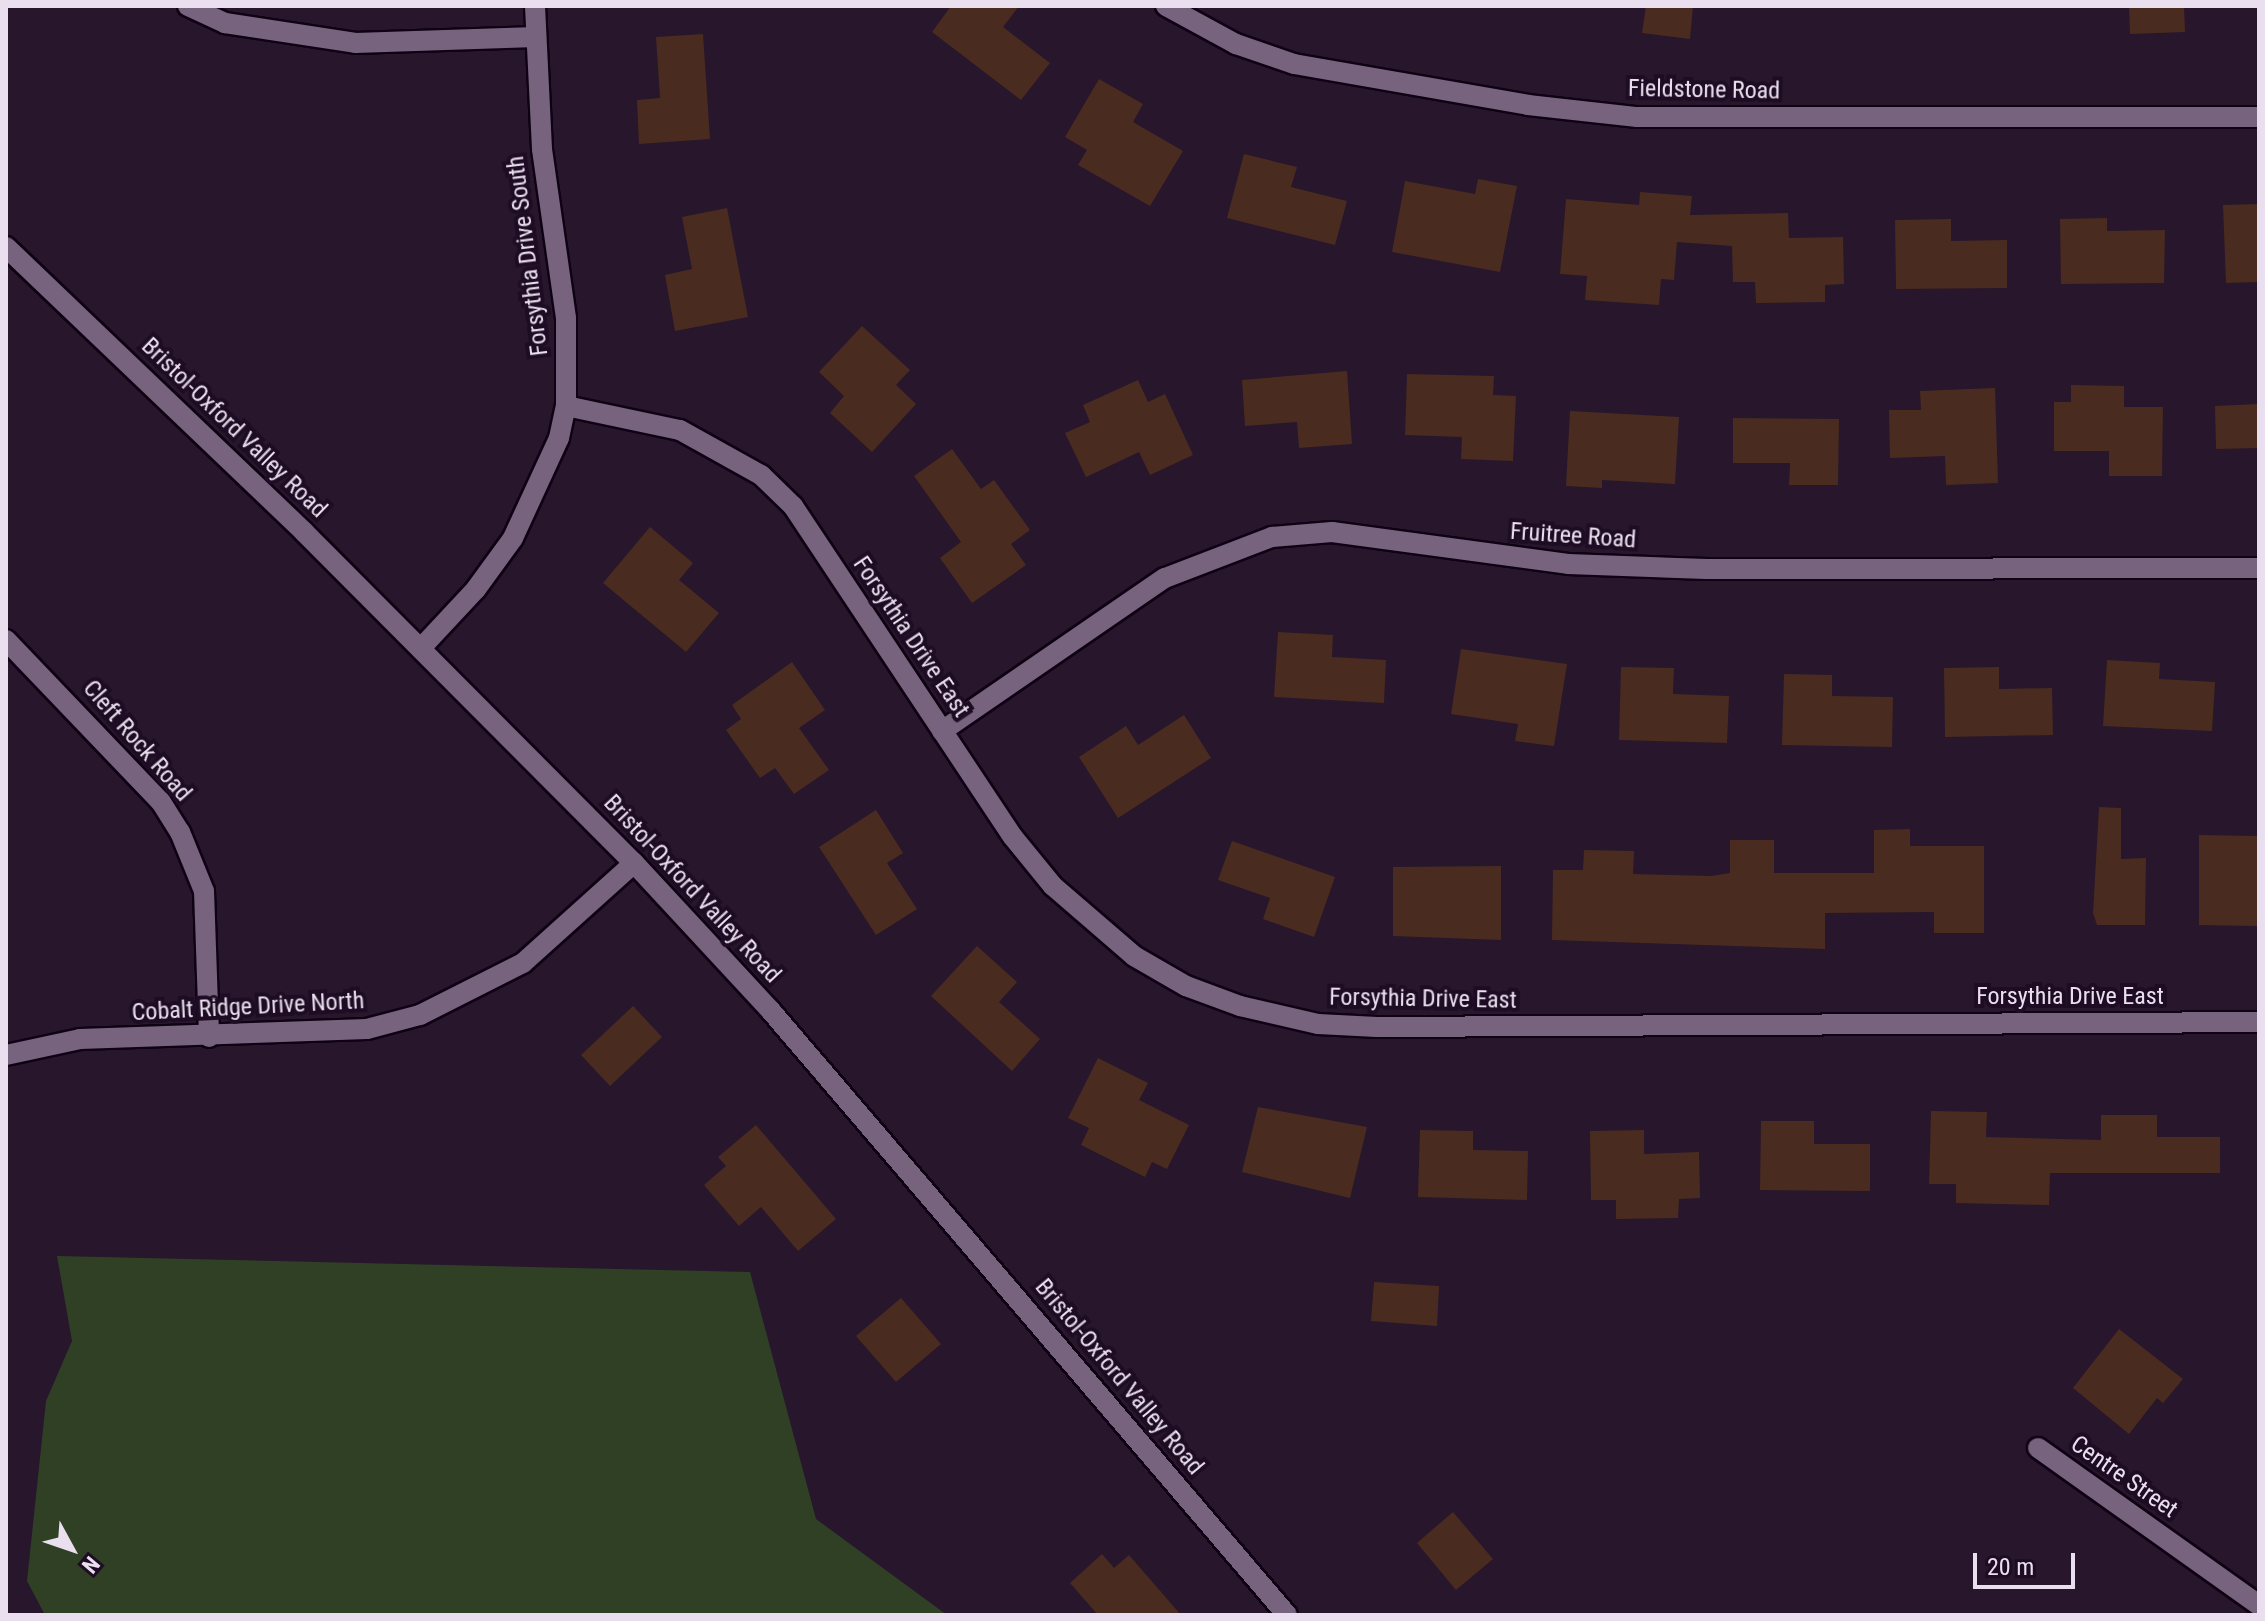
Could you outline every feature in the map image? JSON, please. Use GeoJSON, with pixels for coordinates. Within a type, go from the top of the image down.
{"type":"FeatureCollection","features":[{"type":"Feature","properties":{"kind":"street"},"geometry":{"type":"LineString","coordinates":[[188,6],[225,23],[355,43],[536,37]]}},
{"type":"Feature","properties":{"kind":"street","name":"Forsythia Drive South"},"geometry":{"type":"LineString","coordinates":[[422,647],[476,589],[513,538],[559,438],[566,406],[566,318],[542,149],[535,6]]}},
{"type":"Feature","properties":{"kind":"street","name":"Fieldstone Road"},"geometry":{"type":"LineString","coordinates":[[1166,6],[1236,44],[1294,64],[1513,103],[1637,117],[2259,117]]}},
{"type":"Feature","properties":{"kind":"street","name":"Bristol-Oxford Valley Road"},"geometry":{"type":"LineString","coordinates":[[6,247],[422,647],[634,863],[771,1011],[1287,1615]]}},
{"type":"Feature","properties":{"kind":"street","name":"Forsythia Drive East"},"geometry":{"type":"LineString","coordinates":[[566,406],[680,430],[730,453],[761,475],[793,506],[1013,837],[1093,925],[1186,986],[1240,1006],[1305,1021],[1377,1027],[2259,1022]]}},
{"type":"Feature","properties":{"kind":"street","name":"Fruitree Road"},"geometry":{"type":"LineString","coordinates":[[942,731],[1165,578],[1272,537],[1345,532],[1568,564],[1707,569],[2259,568]]}},
{"type":"Feature","properties":{"kind":"street","name":"Cleft Rock Road"},"geometry":{"type":"LineString","coordinates":[[6,640],[161,802],[180,832],[204,891],[209,1037]]}},
{"type":"Feature","properties":{"kind":"street","name":"Cobalt Ridge Drive North"},"geometry":{"type":"LineString","coordinates":[[6,1055],[80,1039],[209,1037],[367,1029],[420,1015],[523,963],[634,863]]}},
{"type":"Feature","properties":{"kind":"street","name":"Centre Street"},"geometry":{"type":"LineString","coordinates":[[2038,1448],[2259,1605]]}},
{"type":"Feature","properties":{"kind":"green space"},"geometry":{"type":"Polygon","coordinates":[[[57,1256],[750,1272],[816,1519],[947,1615],[45,1615],[27,1581],[46,1401],[72,1341],[57,1256]]]}},
{"type":"Feature","properties":{"kind":"building"},"geometry":{"type":"Polygon","coordinates":[[[951,6],[1019,6],[1003,27],[1050,63],[1021,100],[932,32],[951,6]]]}},
{"type":"Feature","properties":{"kind":"building"},"geometry":{"type":"Polygon","coordinates":[[[1646,6],[1693,6],[1690,39],[1642,33],[1646,6]]]}},
{"type":"Feature","properties":{"kind":"building"},"geometry":{"type":"Polygon","coordinates":[[[2129,6],[2184,6],[2185,32],[2130,34],[2129,6]]]}},
{"type":"Feature","properties":{"kind":"building"},"geometry":{"type":"Polygon","coordinates":[[[703,34],[710,139],[639,144],[637,100],[660,98],[656,37],[703,34]]]}},
{"type":"Feature","properties":{"kind":"building"},"geometry":{"type":"Polygon","coordinates":[[[1099,79],[1143,104],[1133,122],[1183,151],[1150,206],[1078,165],[1087,150],[1065,137],[1099,79]]]}},
{"type":"Feature","properties":{"kind":"building"},"geometry":{"type":"Polygon","coordinates":[[[1244,154],[1297,167],[1291,187],[1347,201],[1335,245],[1227,218],[1244,154]]]}},
{"type":"Feature","properties":{"kind":"building"},"geometry":{"type":"Polygon","coordinates":[[[1478,179],[1517,186],[1500,272],[1392,252],[1405,181],[1475,194],[1478,179]]]}},
{"type":"Feature","properties":{"kind":"building"},"geometry":{"type":"Polygon","coordinates":[[[1640,192],[1692,196],[1690,215],[1788,213],[1789,238],[1843,237],[1844,284],[1825,285],[1825,302],[1756,303],[1755,282],[1733,282],[1732,246],[1677,242],[1674,280],[1661,279],[1659,305],[1585,300],[1587,276],[1560,274],[1566,199],[1639,205],[1640,192]]]}},
{"type":"Feature","properties":{"kind":"building"},"geometry":{"type":"Polygon","coordinates":[[[2259,204],[2259,282],[2226,283],[2223,205],[2259,204]]]}},
{"type":"Feature","properties":{"kind":"building"},"geometry":{"type":"Polygon","coordinates":[[[727,208],[748,317],[675,331],[665,275],[692,269],[682,217],[727,208]]]}},
{"type":"Feature","properties":{"kind":"building"},"geometry":{"type":"Polygon","coordinates":[[[2107,218],[2107,231],[2165,230],[2164,283],[2061,284],[2060,219],[2107,218]]]}},
{"type":"Feature","properties":{"kind":"building"},"geometry":{"type":"Polygon","coordinates":[[[1951,219],[1951,241],[2007,240],[2007,288],[1896,289],[1895,220],[1951,219]]]}},
{"type":"Feature","properties":{"kind":"building"},"geometry":{"type":"Polygon","coordinates":[[[862,326],[910,370],[896,385],[916,404],[872,452],[830,413],[844,396],[819,372],[862,326]]]}},
{"type":"Feature","properties":{"kind":"building"},"geometry":{"type":"Polygon","coordinates":[[[1347,371],[1352,444],[1299,448],[1297,422],[1245,426],[1242,380],[1347,371]]]}},
{"type":"Feature","properties":{"kind":"building"},"geometry":{"type":"Polygon","coordinates":[[[1407,374],[1494,376],[1493,395],[1516,396],[1513,461],[1461,459],[1462,437],[1405,435],[1407,374]]]}},
{"type":"Feature","properties":{"kind":"building"},"geometry":{"type":"Polygon","coordinates":[[[1138,380],[1148,402],[1165,394],[1193,455],[1150,475],[1139,452],[1086,477],[1065,433],[1090,422],[1083,405],[1138,380]]]}},
{"type":"Feature","properties":{"kind":"building"},"geometry":{"type":"Polygon","coordinates":[[[2071,385],[2124,386],[2124,407],[2163,407],[2162,476],[2109,476],[2109,451],[2054,451],[2054,402],[2071,402],[2071,385]]]}},
{"type":"Feature","properties":{"kind":"building"},"geometry":{"type":"Polygon","coordinates":[[[1995,388],[1998,483],[1946,485],[1945,456],[1890,458],[1889,410],[1921,410],[1920,391],[1995,388]]]}},
{"type":"Feature","properties":{"kind":"building"},"geometry":{"type":"Polygon","coordinates":[[[2259,404],[2259,448],[2216,449],[2215,406],[2259,404]]]}},
{"type":"Feature","properties":{"kind":"building"},"geometry":{"type":"Polygon","coordinates":[[[1570,411],[1679,417],[1675,484],[1602,480],[1602,488],[1566,486],[1570,411]]]}},
{"type":"Feature","properties":{"kind":"building"},"geometry":{"type":"Polygon","coordinates":[[[1733,418],[1839,419],[1838,485],[1789,485],[1790,463],[1733,463],[1733,418]]]}},
{"type":"Feature","properties":{"kind":"building"},"geometry":{"type":"Polygon","coordinates":[[[952,449],[981,489],[994,480],[1030,530],[1011,544],[1026,565],[972,603],[940,558],[961,542],[914,476],[952,449]]]}},
{"type":"Feature","properties":{"kind":"building"},"geometry":{"type":"Polygon","coordinates":[[[650,527],[693,563],[679,580],[719,613],[686,652],[603,583],[650,527]]]}},
{"type":"Feature","properties":{"kind":"building"},"geometry":{"type":"Polygon","coordinates":[[[1278,632],[1333,635],[1332,657],[1386,660],[1384,703],[1274,697],[1278,632]]]}},
{"type":"Feature","properties":{"kind":"building"},"geometry":{"type":"Polygon","coordinates":[[[1461,649],[1567,664],[1554,746],[1515,741],[1518,724],[1451,714],[1461,649]]]}},
{"type":"Feature","properties":{"kind":"building"},"geometry":{"type":"Polygon","coordinates":[[[2107,660],[2160,663],[2159,679],[2215,682],[2212,731],[2103,726],[2107,660]]]}},
{"type":"Feature","properties":{"kind":"building"},"geometry":{"type":"Polygon","coordinates":[[[792,662],[825,710],[799,728],[829,770],[794,794],[775,768],[760,778],[726,730],[741,719],[732,705],[792,662]]]}},
{"type":"Feature","properties":{"kind":"building"},"geometry":{"type":"Polygon","coordinates":[[[1621,667],[1674,668],[1673,694],[1729,696],[1727,743],[1619,740],[1621,667]]]}},
{"type":"Feature","properties":{"kind":"building"},"geometry":{"type":"Polygon","coordinates":[[[1999,667],[1999,689],[2052,688],[2053,735],[1945,737],[1944,668],[1999,667]]]}},
{"type":"Feature","properties":{"kind":"building"},"geometry":{"type":"Polygon","coordinates":[[[1784,674],[1832,675],[1832,696],[1893,697],[1892,747],[1782,745],[1784,674]]]}},
{"type":"Feature","properties":{"kind":"building"},"geometry":{"type":"Polygon","coordinates":[[[1184,715],[1211,758],[1118,818],[1079,757],[1126,726],[1138,745],[1184,715]]]}},
{"type":"Feature","properties":{"kind":"building"},"geometry":{"type":"Polygon","coordinates":[[[2099,807],[2121,808],[2121,859],[2146,858],[2145,925],[2097,925],[2093,913],[2099,807]]]}},
{"type":"Feature","properties":{"kind":"building"},"geometry":{"type":"Polygon","coordinates":[[[876,810],[903,853],[887,863],[917,909],[876,935],[819,847],[876,810]]]}},
{"type":"Feature","properties":{"kind":"building"},"geometry":{"type":"Polygon","coordinates":[[[1910,829],[1910,846],[1984,846],[1984,933],[1934,933],[1934,912],[1825,913],[1825,949],[1552,940],[1553,870],[1583,870],[1584,850],[1634,851],[1633,874],[1711,876],[1730,873],[1730,840],[1774,840],[1774,873],[1874,873],[1874,830],[1910,829]]]}},
{"type":"Feature","properties":{"kind":"building"},"geometry":{"type":"Polygon","coordinates":[[[2199,835],[2259,836],[2259,926],[2199,925],[2199,835]]]}},
{"type":"Feature","properties":{"kind":"building"},"geometry":{"type":"Polygon","coordinates":[[[1232,841],[1335,877],[1314,937],[1263,919],[1270,898],[1218,880],[1232,841]]]}},
{"type":"Feature","properties":{"kind":"building"},"geometry":{"type":"Polygon","coordinates":[[[1501,866],[1501,940],[1393,936],[1393,867],[1501,866]]]}},
{"type":"Feature","properties":{"kind":"building"},"geometry":{"type":"Polygon","coordinates":[[[977,946],[1017,982],[999,1002],[1040,1039],[1012,1071],[931,996],[977,946]]]}},
{"type":"Feature","properties":{"kind":"building"},"geometry":{"type":"Polygon","coordinates":[[[633,1006],[662,1037],[610,1086],[581,1055],[633,1006]]]}},
{"type":"Feature","properties":{"kind":"building"},"geometry":{"type":"Polygon","coordinates":[[[1098,1058],[1148,1083],[1139,1100],[1189,1125],[1167,1169],[1152,1162],[1145,1177],[1081,1145],[1089,1128],[1068,1118],[1098,1058]]]}},
{"type":"Feature","properties":{"kind":"building"},"geometry":{"type":"Polygon","coordinates":[[[1258,1107],[1367,1127],[1350,1198],[1242,1172],[1258,1107]]]}},
{"type":"Feature","properties":{"kind":"building"},"geometry":{"type":"Polygon","coordinates":[[[1931,1111],[1987,1112],[1986,1137],[2101,1140],[2101,1115],[2157,1115],[2157,1137],[2220,1137],[2220,1173],[2050,1173],[2049,1205],[1956,1203],[1956,1184],[1929,1184],[1931,1111]]]}},
{"type":"Feature","properties":{"kind":"building"},"geometry":{"type":"Polygon","coordinates":[[[1761,1121],[1814,1121],[1814,1144],[1870,1144],[1870,1191],[1760,1190],[1761,1121]]]}},
{"type":"Feature","properties":{"kind":"building"},"geometry":{"type":"Polygon","coordinates":[[[756,1125],[836,1219],[798,1251],[761,1207],[739,1226],[704,1185],[726,1166],[718,1157],[756,1125]]]}},
{"type":"Feature","properties":{"kind":"building"},"geometry":{"type":"Polygon","coordinates":[[[1420,1130],[1473,1131],[1473,1150],[1528,1151],[1527,1200],[1418,1197],[1420,1130]]]}},
{"type":"Feature","properties":{"kind":"building"},"geometry":{"type":"Polygon","coordinates":[[[1644,1130],[1644,1154],[1699,1152],[1700,1198],[1679,1199],[1678,1218],[1616,1219],[1616,1200],[1591,1200],[1590,1131],[1644,1130]]]}},
{"type":"Feature","properties":{"kind":"building"},"geometry":{"type":"Polygon","coordinates":[[[1374,1282],[1439,1286],[1437,1326],[1371,1321],[1374,1282]]]}},
{"type":"Feature","properties":{"kind":"building"},"geometry":{"type":"Polygon","coordinates":[[[901,1298],[941,1344],[896,1382],[856,1336],[901,1298]]]}},
{"type":"Feature","properties":{"kind":"building"},"geometry":{"type":"Polygon","coordinates":[[[2119,1329],[2183,1379],[2163,1403],[2157,1398],[2129,1434],[2073,1388],[2119,1329]]]}},
{"type":"Feature","properties":{"kind":"building"},"geometry":{"type":"Polygon","coordinates":[[[1453,1512],[1493,1559],[1456,1590],[1417,1543],[1453,1512]]]}},
{"type":"Feature","properties":{"kind":"building"},"geometry":{"type":"Polygon","coordinates":[[[1102,1554],[1114,1568],[1129,1555],[1181,1615],[1098,1615],[1070,1583],[1102,1554]]]}}]}
